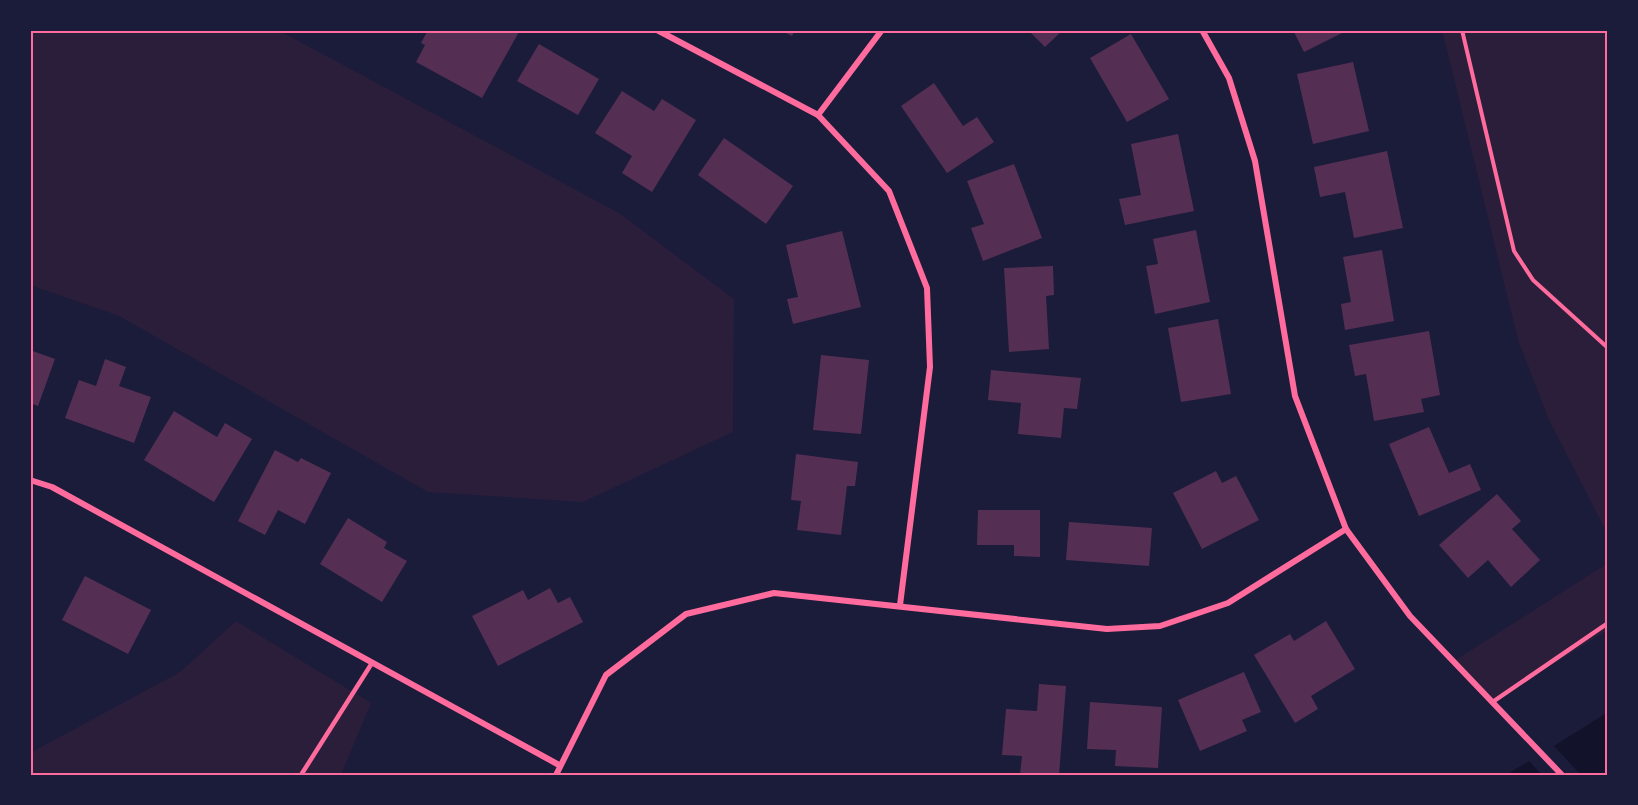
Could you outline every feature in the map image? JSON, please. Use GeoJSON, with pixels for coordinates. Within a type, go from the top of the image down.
{"type":"FeatureCollection","features":[{"type":"Feature","properties":{"kind":"street"},"geometry":{"type":"LineString","coordinates":[[657,30],[818,115],[889,191],[927,288],[930,366],[900,605]]}},
{"type":"Feature","properties":{"kind":"street"},"geometry":{"type":"LineString","coordinates":[[818,115],[882,30]]}},
{"type":"Feature","properties":{"kind":"street"},"geometry":{"type":"LineString","coordinates":[[1202,30],[1229,78],[1255,161],[1295,396],[1346,529],[1410,616],[1494,701],[1562,775]]}},
{"type":"Feature","properties":{"kind":"street"},"geometry":{"type":"LineString","coordinates":[[30,480],[52,488],[559,765]]}},
{"type":"Feature","properties":{"kind":"street"},"geometry":{"type":"LineString","coordinates":[[556,775],[606,675],[686,614],[774,593],[1107,629],[1160,626],[1228,603],[1346,529]]}},
{"type":"Feature","properties":{"kind":"lane"},"geometry":{"type":"LineString","coordinates":[[1494,701],[1608,623]]}},
{"type":"Feature","properties":{"kind":"lane"},"geometry":{"type":"LineString","coordinates":[[301,775],[372,663]]}},
{"type":"Feature","properties":{"kind":"path"},"geometry":{"type":"LineString","coordinates":[[1462,30],[1514,251],[1533,280],[1608,348]]}},
{"type":"Feature","properties":{"kind":"shaded area"},"geometry":{"type":"Polygon","coordinates":[[[30,30],[278,30],[619,213],[734,299],[733,432],[583,502],[428,492],[119,316],[30,285],[30,30]]]}},
{"type":"Feature","properties":{"kind":"shaded area"},"geometry":{"type":"Polygon","coordinates":[[[1442,30],[1608,30],[1608,535],[1548,418],[1518,340],[1442,30]]]}},
{"type":"Feature","properties":{"kind":"shaded area"},"geometry":{"type":"Polygon","coordinates":[[[1608,563],[1608,630],[1494,701],[1454,661],[1608,563]]]}},
{"type":"Feature","properties":{"kind":"shaded area"},"geometry":{"type":"Polygon","coordinates":[[[236,621],[371,703],[341,775],[30,775],[30,753],[180,672],[236,621]]]}},
{"type":"Feature","properties":{"kind":"shaded area"},"geometry":{"type":"Polygon","coordinates":[[[1608,712],[1608,775],[1581,775],[1554,746],[1608,712]]]}},
{"type":"Feature","properties":{"kind":"shaded area"},"geometry":{"type":"Polygon","coordinates":[[[1529,761],[1542,775],[1506,775],[1529,761]]]}},
{"type":"Feature","properties":{"kind":"building"},"geometry":{"type":"Polygon","coordinates":[[[428,30],[520,30],[482,98],[416,62],[425,45],[421,43],[428,30]]]}},
{"type":"Feature","properties":{"kind":"building"},"geometry":{"type":"Polygon","coordinates":[[[780,30],[795,30],[792,36],[780,30]]]}},
{"type":"Feature","properties":{"kind":"building"},"geometry":{"type":"Polygon","coordinates":[[[1028,30],[1063,30],[1045,47],[1028,30]]]}},
{"type":"Feature","properties":{"kind":"building"},"geometry":{"type":"Polygon","coordinates":[[[1293,30],[1348,30],[1304,52],[1293,30]]]}},
{"type":"Feature","properties":{"kind":"building"},"geometry":{"type":"Polygon","coordinates":[[[1131,34],[1169,99],[1127,122],[1090,58],[1131,34]]]}},
{"type":"Feature","properties":{"kind":"building"},"geometry":{"type":"Polygon","coordinates":[[[539,44],[599,79],[578,115],[517,81],[539,44]]]}},
{"type":"Feature","properties":{"kind":"building"},"geometry":{"type":"Polygon","coordinates":[[[1353,62],[1369,131],[1313,144],[1297,74],[1353,62]]]}},
{"type":"Feature","properties":{"kind":"building"},"geometry":{"type":"Polygon","coordinates":[[[934,83],[963,126],[977,117],[994,142],[947,173],[901,106],[934,83]]]}},
{"type":"Feature","properties":{"kind":"building"},"geometry":{"type":"Polygon","coordinates":[[[622,91],[654,111],[662,99],[696,120],[652,192],[622,173],[632,156],[595,133],[622,91]]]}},
{"type":"Feature","properties":{"kind":"building"},"geometry":{"type":"Polygon","coordinates":[[[1178,134],[1194,211],[1125,225],[1119,199],[1141,195],[1131,144],[1178,134]]]}},
{"type":"Feature","properties":{"kind":"building"},"geometry":{"type":"Polygon","coordinates":[[[724,138],[793,186],[766,224],[698,175],[724,138]]]}},
{"type":"Feature","properties":{"kind":"building"},"geometry":{"type":"Polygon","coordinates":[[[1387,151],[1403,228],[1354,238],[1345,192],[1320,197],[1314,167],[1387,151]]]}},
{"type":"Feature","properties":{"kind":"building"},"geometry":{"type":"Polygon","coordinates":[[[1014,164],[1042,238],[983,261],[971,228],[984,224],[967,181],[1014,164]]]}},
{"type":"Feature","properties":{"kind":"building"},"geometry":{"type":"Polygon","coordinates":[[[1196,230],[1210,302],[1155,314],[1146,266],[1158,264],[1153,239],[1196,230]]]}},
{"type":"Feature","properties":{"kind":"building"},"geometry":{"type":"Polygon","coordinates":[[[842,231],[861,307],[793,324],[787,299],[798,297],[786,245],[842,231]]]}},
{"type":"Feature","properties":{"kind":"building"},"geometry":{"type":"Polygon","coordinates":[[[1382,250],[1394,321],[1345,330],[1341,304],[1351,302],[1343,257],[1382,250]]]}},
{"type":"Feature","properties":{"kind":"building"},"geometry":{"type":"Polygon","coordinates":[[[1053,266],[1054,295],[1046,296],[1049,349],[1009,352],[1004,268],[1053,266]]]}},
{"type":"Feature","properties":{"kind":"building"},"geometry":{"type":"Polygon","coordinates":[[[1218,319],[1231,394],[1181,402],[1168,328],[1218,319]]]}},
{"type":"Feature","properties":{"kind":"building"},"geometry":{"type":"Polygon","coordinates":[[[1429,331],[1440,395],[1421,399],[1424,412],[1374,421],[1366,374],[1355,376],[1349,345],[1429,331]]]}},
{"type":"Feature","properties":{"kind":"building"},"geometry":{"type":"Polygon","coordinates":[[[30,350],[55,359],[38,406],[30,403],[30,350]]]}},
{"type":"Feature","properties":{"kind":"building"},"geometry":{"type":"Polygon","coordinates":[[[821,355],[869,360],[861,434],[813,430],[821,355]]]}},
{"type":"Feature","properties":{"kind":"building"},"geometry":{"type":"Polygon","coordinates":[[[105,359],[126,367],[119,386],[151,397],[134,443],[65,418],[79,380],[96,386],[105,359]]]}},
{"type":"Feature","properties":{"kind":"building"},"geometry":{"type":"Polygon","coordinates":[[[991,370],[1081,378],[1077,409],[1064,408],[1061,438],[1018,434],[1021,403],[988,400],[991,370]]]}},
{"type":"Feature","properties":{"kind":"building"},"geometry":{"type":"Polygon","coordinates":[[[174,411],[217,437],[225,423],[252,439],[214,502],[144,460],[174,411]]]}},
{"type":"Feature","properties":{"kind":"building"},"geometry":{"type":"Polygon","coordinates":[[[1429,427],[1449,473],[1470,464],[1481,490],[1419,516],[1389,444],[1429,427]]]}},
{"type":"Feature","properties":{"kind":"building"},"geometry":{"type":"Polygon","coordinates":[[[275,450],[298,462],[301,458],[331,473],[305,524],[278,510],[265,535],[238,521],[275,450]]]}},
{"type":"Feature","properties":{"kind":"building"},"geometry":{"type":"Polygon","coordinates":[[[796,454],[858,462],[855,486],[847,486],[841,535],[797,530],[801,501],[791,500],[796,454]]]}},
{"type":"Feature","properties":{"kind":"building"},"geometry":{"type":"Polygon","coordinates":[[[1216,471],[1222,483],[1236,476],[1259,520],[1202,549],[1173,493],[1216,471]]]}},
{"type":"Feature","properties":{"kind":"building"},"geometry":{"type":"Polygon","coordinates":[[[1497,494],[1521,521],[1512,529],[1540,560],[1511,587],[1488,560],[1468,578],[1439,545],[1497,494]]]}},
{"type":"Feature","properties":{"kind":"building"},"geometry":{"type":"Polygon","coordinates":[[[978,510],[1040,510],[1040,557],[1014,556],[1014,545],[977,545],[978,510]]]}},
{"type":"Feature","properties":{"kind":"building"},"geometry":{"type":"Polygon","coordinates":[[[348,518],[387,542],[384,548],[407,561],[382,602],[320,564],[348,518]]]}},
{"type":"Feature","properties":{"kind":"building"},"geometry":{"type":"Polygon","coordinates":[[[1069,522],[1152,528],[1149,566],[1066,560],[1069,522]]]}},
{"type":"Feature","properties":{"kind":"building"},"geometry":{"type":"Polygon","coordinates":[[[85,576],[151,610],[128,654],[62,620],[85,576]]]}},
{"type":"Feature","properties":{"kind":"building"},"geometry":{"type":"Polygon","coordinates":[[[550,588],[558,603],[570,597],[583,622],[498,666],[472,616],[523,590],[528,600],[550,588]]]}},
{"type":"Feature","properties":{"kind":"building"},"geometry":{"type":"Polygon","coordinates":[[[1326,621],[1355,669],[1311,696],[1318,709],[1295,723],[1254,655],[1290,634],[1294,641],[1326,621]]]}},
{"type":"Feature","properties":{"kind":"building"},"geometry":{"type":"Polygon","coordinates":[[[1244,672],[1261,712],[1242,720],[1247,731],[1200,751],[1178,700],[1244,672]]]}},
{"type":"Feature","properties":{"kind":"building"},"geometry":{"type":"Polygon","coordinates":[[[1039,684],[1066,686],[1059,775],[1020,775],[1022,756],[1002,755],[1006,709],[1037,711],[1039,684]]]}},
{"type":"Feature","properties":{"kind":"building"},"geometry":{"type":"Polygon","coordinates":[[[1090,702],[1162,707],[1158,768],[1115,766],[1116,750],[1087,749],[1090,702]]]}}]}
